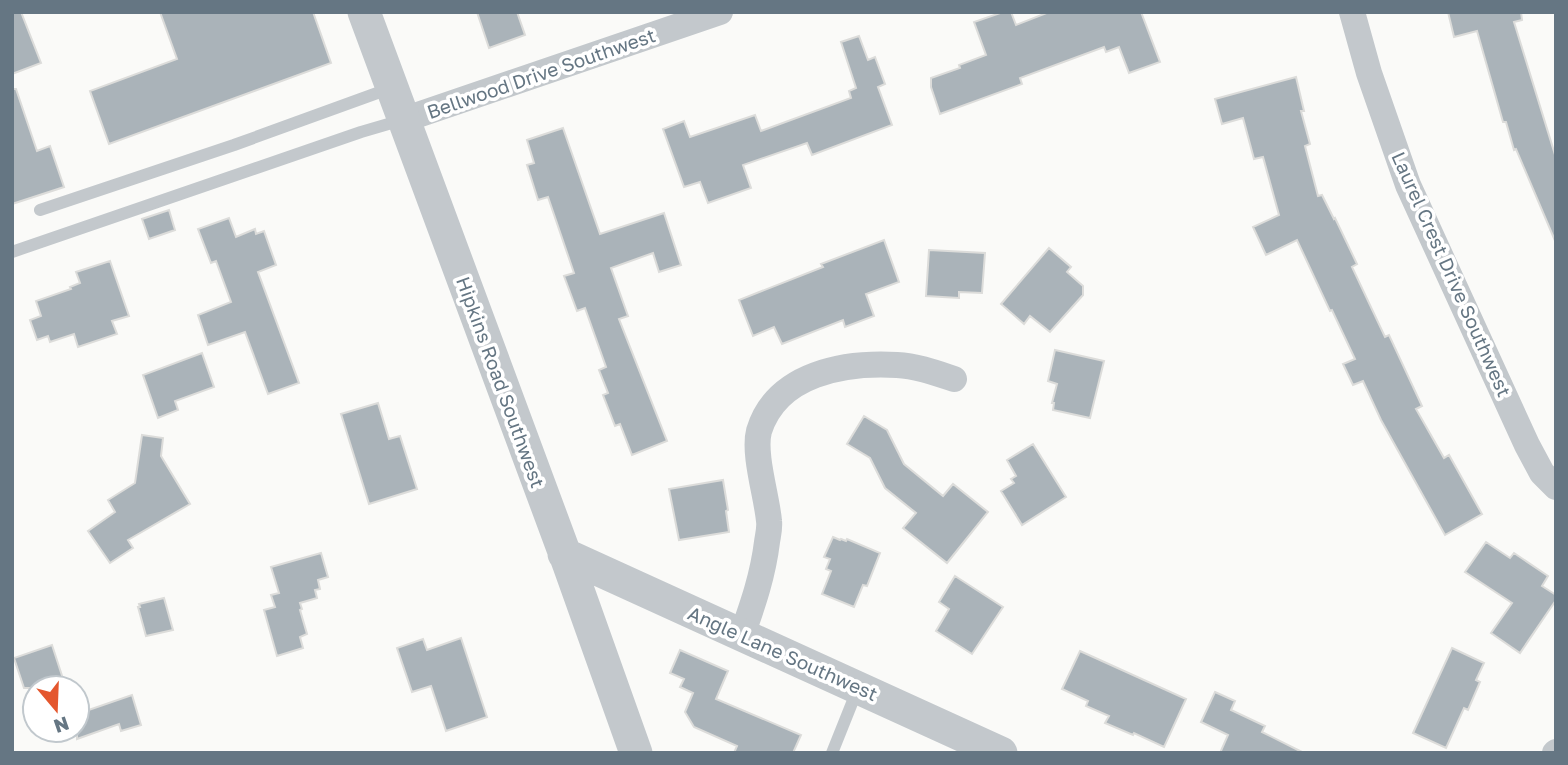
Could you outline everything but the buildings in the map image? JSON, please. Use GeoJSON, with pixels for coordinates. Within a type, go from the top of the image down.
{"type":"FeatureCollection","features":[{"type":"Feature","properties":{"kind":"street","name":"Hipkins Road Southwest"},"geometry":{"type":"LineString","coordinates":[[364,12],[636,753]]}},
{"type":"Feature","properties":{"kind":"street","name":"Bellwood Drive Southwest"},"geometry":{"type":"LineString","coordinates":[[403,120],[720,12]]}},
{"type":"Feature","properties":{"kind":"street","name":"Laurel Crest Drive Southwest"},"geometry":{"type":"LineString","coordinates":[[1352,12],[1369,73],[1409,185],[1527,445],[1542,473],[1556,487]]}},
{"type":"Feature","properties":{"kind":"street"},"geometry":{"type":"LineString","coordinates":[[742,635],[757,592],[766,553],[769,523],[761,477],[759,433],[768,412],[781,394],[810,376],[834,369],[864,366],[899,365],[954,379]]}},
{"type":"Feature","properties":{"kind":"street","name":"Angle Lane Southwest"},"geometry":{"type":"LineString","coordinates":[[565,554],[1001,753]]}},
{"type":"Feature","properties":{"kind":"lane"},"geometry":{"type":"LineString","coordinates":[[40,209],[234,145],[391,88]]}},
{"type":"Feature","properties":{"kind":"lane"},"geometry":{"type":"LineString","coordinates":[[12,251],[348,136],[403,120]]}},
{"type":"Feature","properties":{"kind":"lane"},"geometry":{"type":"LineString","coordinates":[[832,753],[858,688]]}}]}
